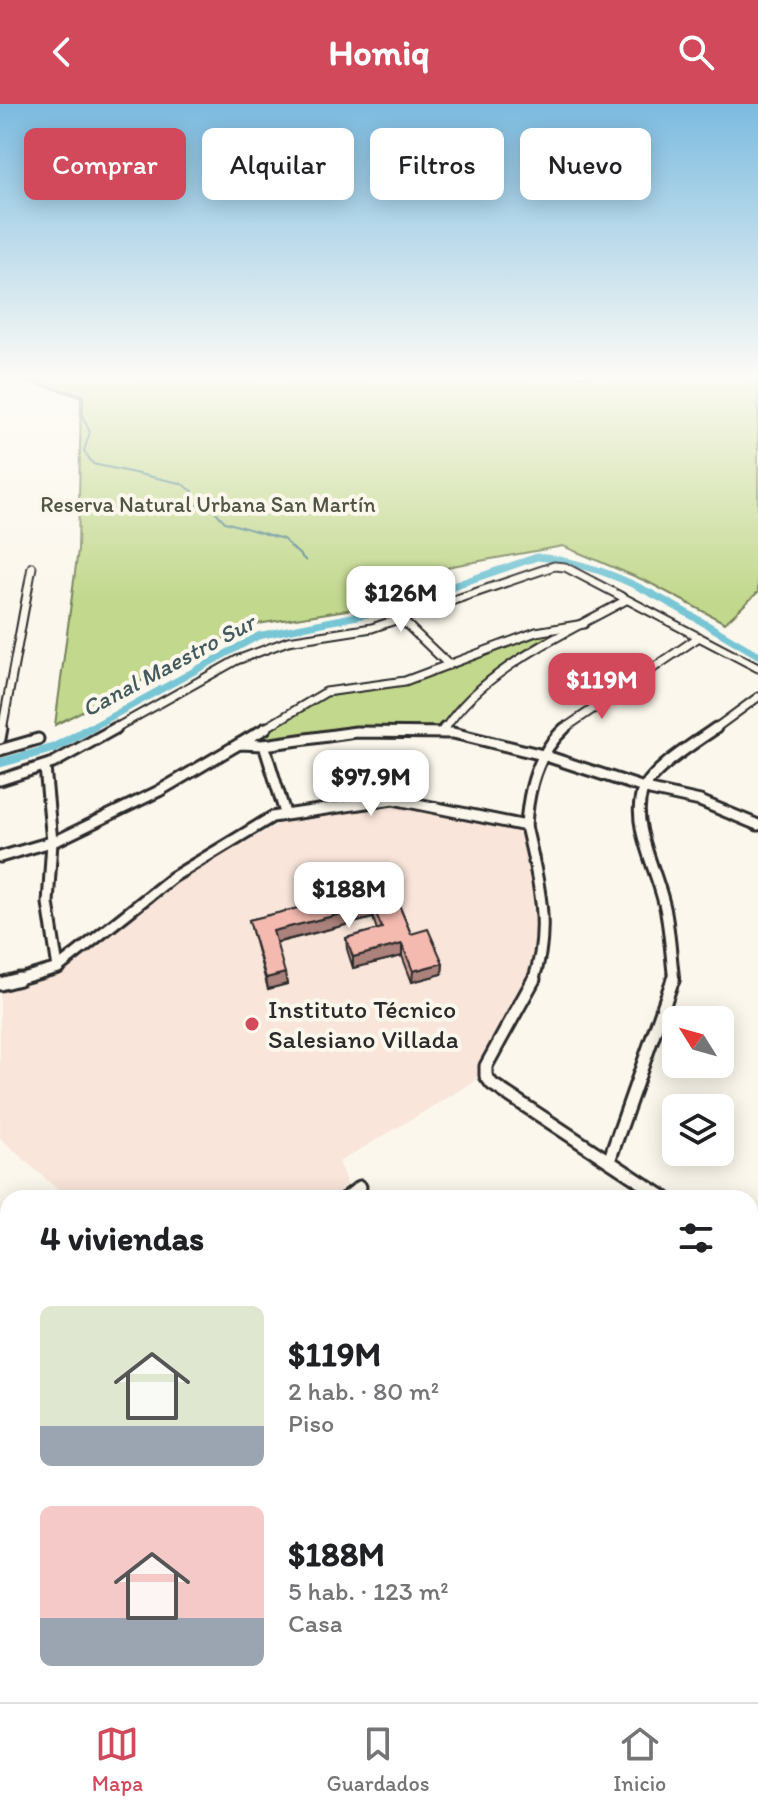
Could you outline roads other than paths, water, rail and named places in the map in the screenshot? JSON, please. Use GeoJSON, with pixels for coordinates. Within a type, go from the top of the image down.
{"type":"FeatureCollection","features":[{"type":"Feature","properties":{"kind":"street"},"geometry":{"type":"LineString","coordinates":[[0,780],[45,767],[174,698],[234,661],[283,643],[369,629],[558,566],[758,668]]}},
{"type":"Feature","properties":{"kind":"street"},"geometry":{"type":"LineString","coordinates":[[0,739],[32,567]]}},
{"type":"Feature","properties":{"kind":"street"},"geometry":{"type":"LineString","coordinates":[[443,731],[464,705],[491,682],[626,600]]}},
{"type":"Feature","properties":{"kind":"street"},"geometry":{"type":"LineString","coordinates":[[400,618],[449,665]]}},
{"type":"Feature","properties":{"kind":"street"},"geometry":{"type":"LineString","coordinates":[[0,857],[52,842],[151,796],[326,692],[405,681],[536,632],[584,624]]}},
{"type":"Feature","properties":{"kind":"street"},"geometry":{"type":"LineString","coordinates":[[653,1190],[492,1084],[485,1071],[528,991],[541,958],[543,914],[526,826],[529,787],[543,755],[570,724],[699,637]]}},
{"type":"Feature","properties":{"kind":"street"},"geometry":{"type":"LineString","coordinates":[[609,1161],[674,984],[666,910],[642,835],[639,802],[644,788],[666,765],[758,697]]}},
{"type":"Feature","properties":{"kind":"street"},"geometry":{"type":"LineString","coordinates":[[239,744],[264,745],[356,732],[443,731],[543,755],[644,788],[700,801],[758,825]]}},
{"type":"Feature","properties":{"kind":"street"},"geometry":{"type":"LineString","coordinates":[[0,750],[38,739]]}},
{"type":"Feature","properties":{"kind":"street"},"geometry":{"type":"LineString","coordinates":[[264,745],[285,813]]}},
{"type":"Feature","properties":{"kind":"street"},"geometry":{"type":"LineString","coordinates":[[45,767],[52,842],[48,903],[58,968]]}},
{"type":"Feature","properties":{"kind":"street"},"geometry":{"type":"LineString","coordinates":[[0,984],[58,968],[177,874],[269,819],[285,813],[399,800],[526,826]]}},
{"type":"Feature","properties":{"kind":"street"},"geometry":{"type":"LineString","coordinates":[[356,1190],[360,1187]]}},
{"type":"Feature","properties":{"kind":"waterway"},"geometry":{"type":"LineString","coordinates":[[84,451],[93,464],[180,483],[193,491],[192,503],[214,510],[225,522],[283,539],[306,561]]}},
{"type":"Feature","properties":{"kind":"waterway","name":"Canal Maestro Sur"},"geometry":{"type":"LineString","coordinates":[[87,730],[258,636],[377,612],[537,557],[567,562],[625,581],[679,608],[758,655]]}},
{"type":"Feature","properties":{"kind":"waterway","name":"Canal Maestro Sur"},"geometry":{"type":"LineString","coordinates":[[0,763],[54,748],[90,728]]}},
{"type":"Feature","properties":{"kind":"place","name":"Instituto Técnico Salesiano Villada"},"geometry":{"type":"Point","coordinates":[252,1024]}},
{"type":"Feature","properties":{"kind":"park label","name":"Reserva Natural Urbana San Martín"},"geometry":{"type":"Point","coordinates":[208,504]}}]}
